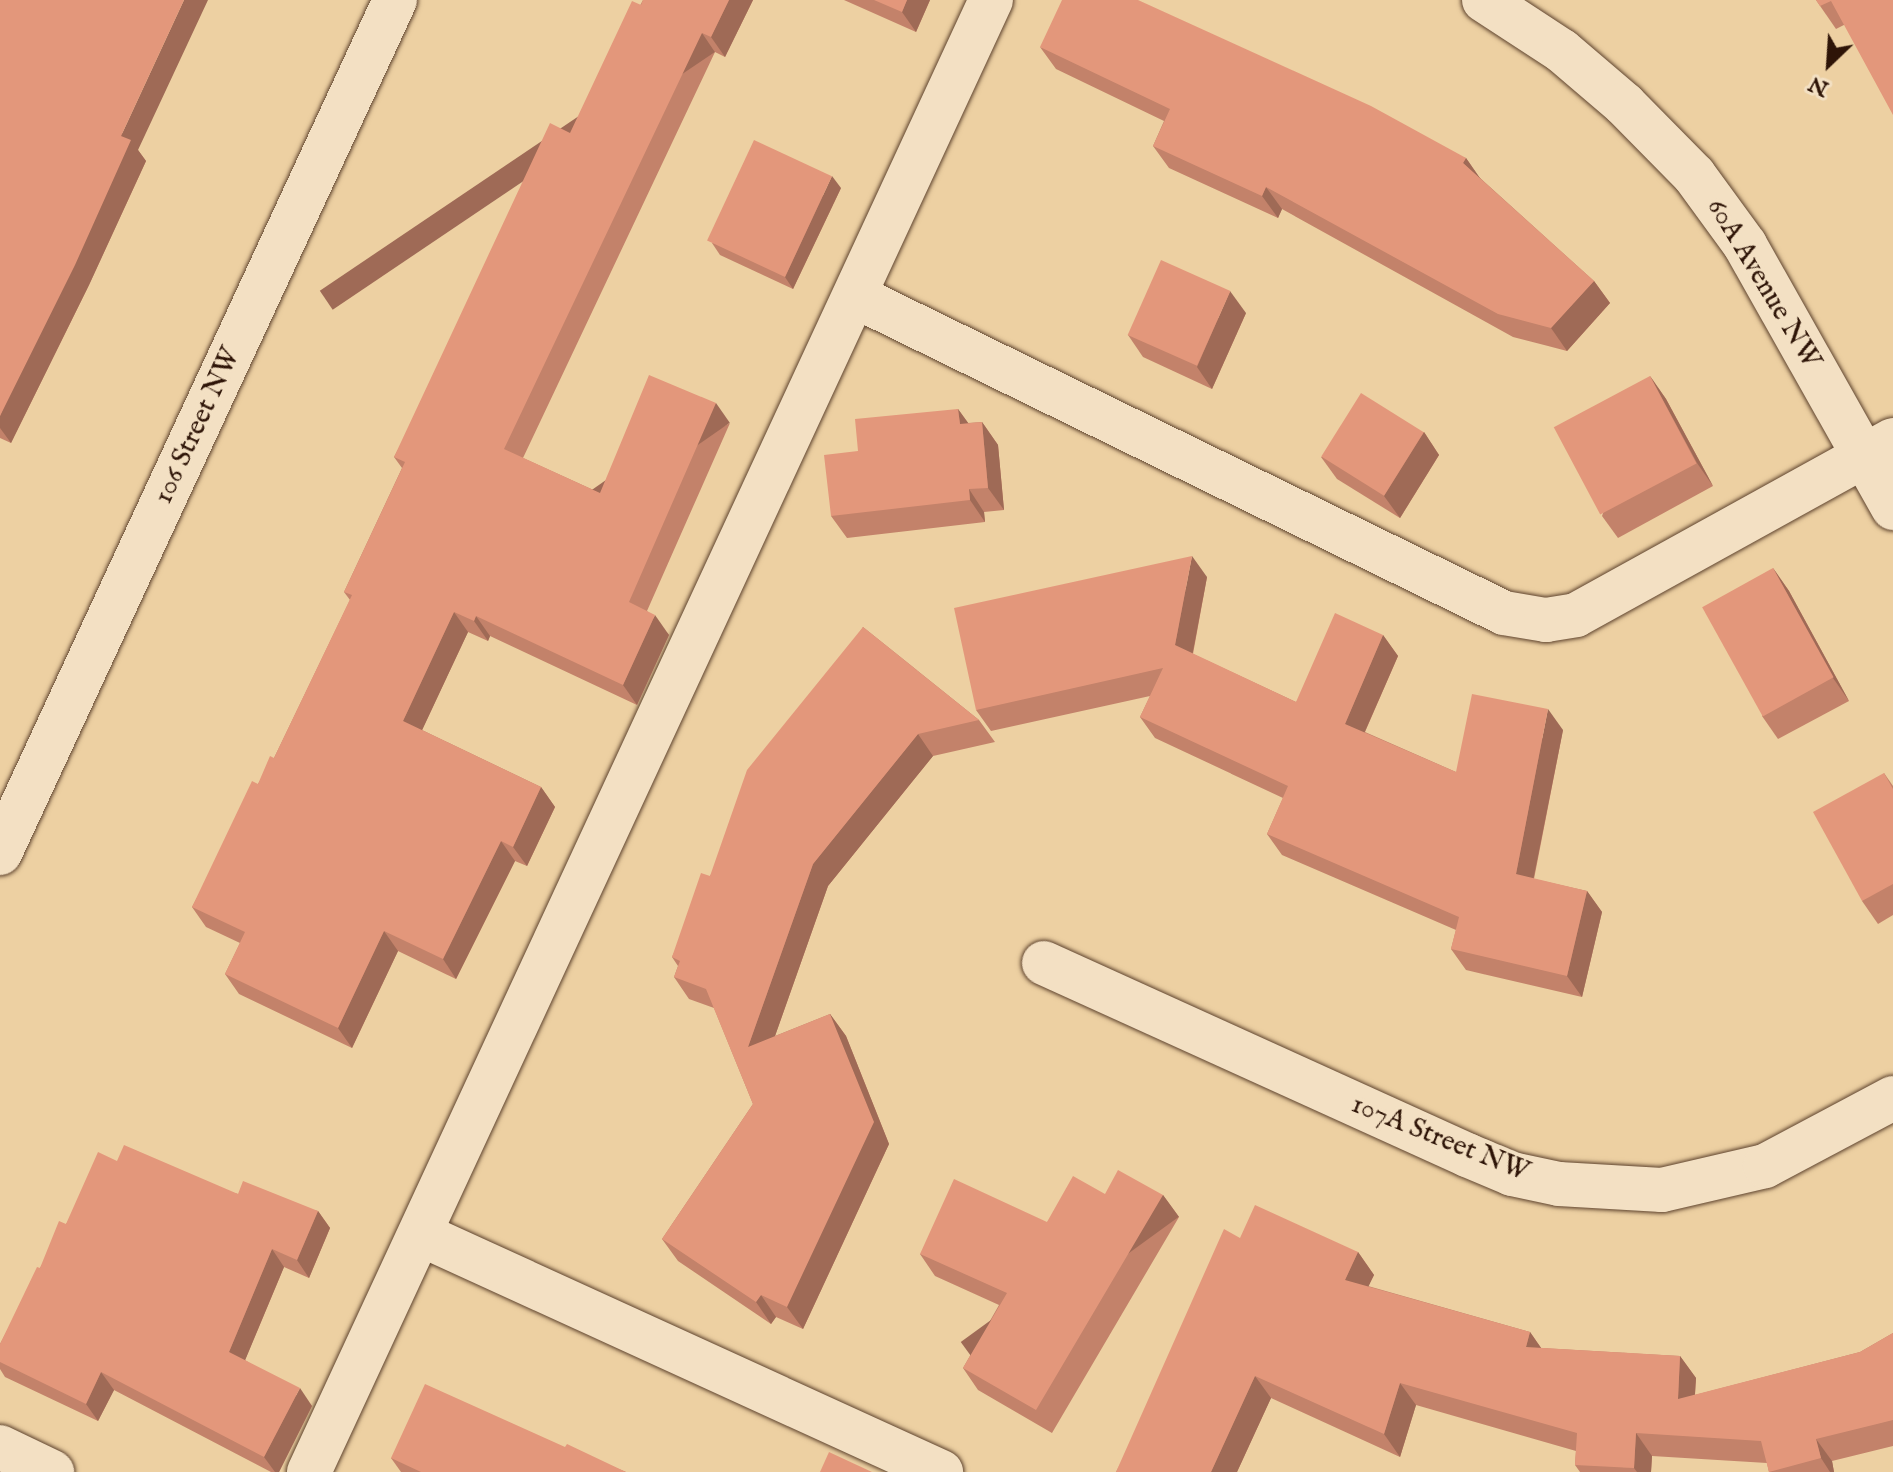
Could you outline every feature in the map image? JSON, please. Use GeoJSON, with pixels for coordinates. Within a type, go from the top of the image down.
{"type":"FeatureCollection","features":[{"type":"Feature","properties":{"kind":"street","name":"106 Street NW"},"geometry":{"type":"LineString","coordinates":[[0,853],[395,0]]}},
{"type":"Feature","properties":{"kind":"street"},"geometry":{"type":"LineString","coordinates":[[309,1472],[991,0]]}},
{"type":"Feature","properties":{"kind":"street","name":"60A Avenue NW"},"geometry":{"type":"LineString","coordinates":[[1484,0],[1562,51],[1624,104],[1694,175],[1745,245],[1879,448],[1893,508]]}},
{"type":"Feature","properties":{"kind":"street"},"geometry":{"type":"LineString","coordinates":[[855,296],[1504,613],[1546,620],[1576,615],[1879,448]]}},
{"type":"Feature","properties":{"kind":"street","name":"107A Street NW"},"geometry":{"type":"LineString","coordinates":[[1044,963],[1467,1155],[1512,1174],[1559,1184],[1662,1190],[1765,1166],[1893,1098]]}},
{"type":"Feature","properties":{"kind":"street"},"geometry":{"type":"LineString","coordinates":[[420,1234],[941,1472]]}},
{"type":"Feature","properties":{"kind":"street"},"geometry":{"type":"LineString","coordinates":[[0,1447],[52,1472]]}},
{"type":"Feature","properties":{"kind":"building"},"geometry":{"type":"Polygon","coordinates":[[[0,0],[184,0],[121,136],[131,140],[75,265],[0,416],[0,0]]]}},
{"type":"Feature","properties":{"kind":"building"},"geometry":{"type":"Polygon","coordinates":[[[643,0],[729,0],[711,37],[702,33],[504,449],[600,493],[649,375],[716,403],[629,602],[655,615],[623,685],[476,616],[474,621],[454,612],[403,721],[541,787],[513,847],[501,841],[443,959],[384,931],[338,1028],[225,974],[245,932],[192,907],[252,781],[258,784],[270,756],[274,758],[352,595],[344,592],[405,462],[394,457],[550,123],[570,133],[632,1],[641,5],[643,0]]]}},
{"type":"Feature","properties":{"kind":"building"},"geometry":{"type":"Polygon","coordinates":[[[874,0],[907,0],[902,12],[874,0]]]}},
{"type":"Feature","properties":{"kind":"building"},"geometry":{"type":"Polygon","coordinates":[[[1062,0],[1138,0],[1371,106],[1466,158],[1463,163],[1594,281],[1551,328],[1498,314],[1266,187],[1262,196],[1153,146],[1170,109],[1040,47],[1062,0]]]}},
{"type":"Feature","properties":{"kind":"building"},"geometry":{"type":"Polygon","coordinates":[[[1816,0],[1893,0],[1893,115],[1831,1],[1820,6],[1816,0]]]}},
{"type":"Feature","properties":{"kind":"building"},"geometry":{"type":"Polygon","coordinates":[[[754,140],[832,176],[785,277],[707,241],[754,140]]]}},
{"type":"Feature","properties":{"kind":"building"},"geometry":{"type":"Polygon","coordinates":[[[1161,260],[1230,291],[1197,366],[1128,335],[1161,260]]]}},
{"type":"Feature","properties":{"kind":"building"},"geometry":{"type":"Polygon","coordinates":[[[1650,376],[1696,463],[1600,515],[1554,427],[1650,376]]]}},
{"type":"Feature","properties":{"kind":"building"},"geometry":{"type":"Polygon","coordinates":[[[1361,393],[1424,432],[1384,496],[1321,457],[1361,393]]]}},
{"type":"Feature","properties":{"kind":"building"},"geometry":{"type":"Polygon","coordinates":[[[958,409],[960,424],[982,422],[988,488],[969,489],[970,500],[831,516],[824,455],[858,451],[855,419],[958,409]]]}},
{"type":"Feature","properties":{"kind":"building"},"geometry":{"type":"Polygon","coordinates":[[[1192,556],[1175,645],[1296,702],[1335,613],[1383,635],[1345,724],[1456,772],[1472,694],[1548,709],[1516,874],[1587,891],[1567,976],[1451,949],[1459,917],[1267,834],[1288,786],[1140,717],[1163,668],[976,710],[954,608],[1192,556]]]}},
{"type":"Feature","properties":{"kind":"building"},"geometry":{"type":"Polygon","coordinates":[[[1773,568],[1834,677],[1763,717],[1702,607],[1773,568]]]}},
{"type":"Feature","properties":{"kind":"building"},"geometry":{"type":"Polygon","coordinates":[[[863,627],[979,720],[918,734],[813,864],[748,1047],[830,1014],[874,1122],[787,1307],[761,1295],[756,1302],[662,1239],[753,1104],[706,989],[674,977],[680,961],[672,957],[701,873],[710,876],[747,770],[863,627]]]}},
{"type":"Feature","properties":{"kind":"building"},"geometry":{"type":"Polygon","coordinates":[[[1884,773],[1893,789],[1893,884],[1862,901],[1813,812],[1884,773]]]}},
{"type":"Feature","properties":{"kind":"building"},"geometry":{"type":"Polygon","coordinates":[[[124,1145],[238,1194],[243,1181],[318,1211],[297,1260],[272,1249],[229,1352],[300,1388],[264,1457],[101,1372],[86,1404],[0,1362],[0,1344],[37,1267],[40,1268],[59,1221],[66,1224],[98,1152],[117,1161],[124,1145]]]}},
{"type":"Feature","properties":{"kind":"building"},"geometry":{"type":"Polygon","coordinates":[[[1118,1170],[1163,1195],[1036,1410],[963,1368],[1007,1293],[920,1254],[954,1179],[1047,1222],[1073,1176],[1105,1194],[1118,1170]]]}},
{"type":"Feature","properties":{"kind":"building"},"geometry":{"type":"Polygon","coordinates":[[[1255,1205],[1358,1252],[1345,1280],[1530,1332],[1526,1347],[1680,1356],[1678,1399],[1860,1352],[1893,1333],[1893,1420],[1816,1439],[1821,1458],[1769,1472],[1761,1441],[1636,1433],[1634,1468],[1575,1465],[1577,1433],[1400,1383],[1384,1434],[1255,1376],[1211,1472],[1116,1472],[1224,1229],[1240,1238],[1255,1205]]]}},
{"type":"Feature","properties":{"kind":"building"},"geometry":{"type":"Polygon","coordinates":[[[425,1384],[626,1472],[421,1472],[391,1458],[425,1384]]]}},
{"type":"Feature","properties":{"kind":"building"},"geometry":{"type":"Polygon","coordinates":[[[829,1452],[872,1472],[820,1472],[829,1452]]]}}]}
